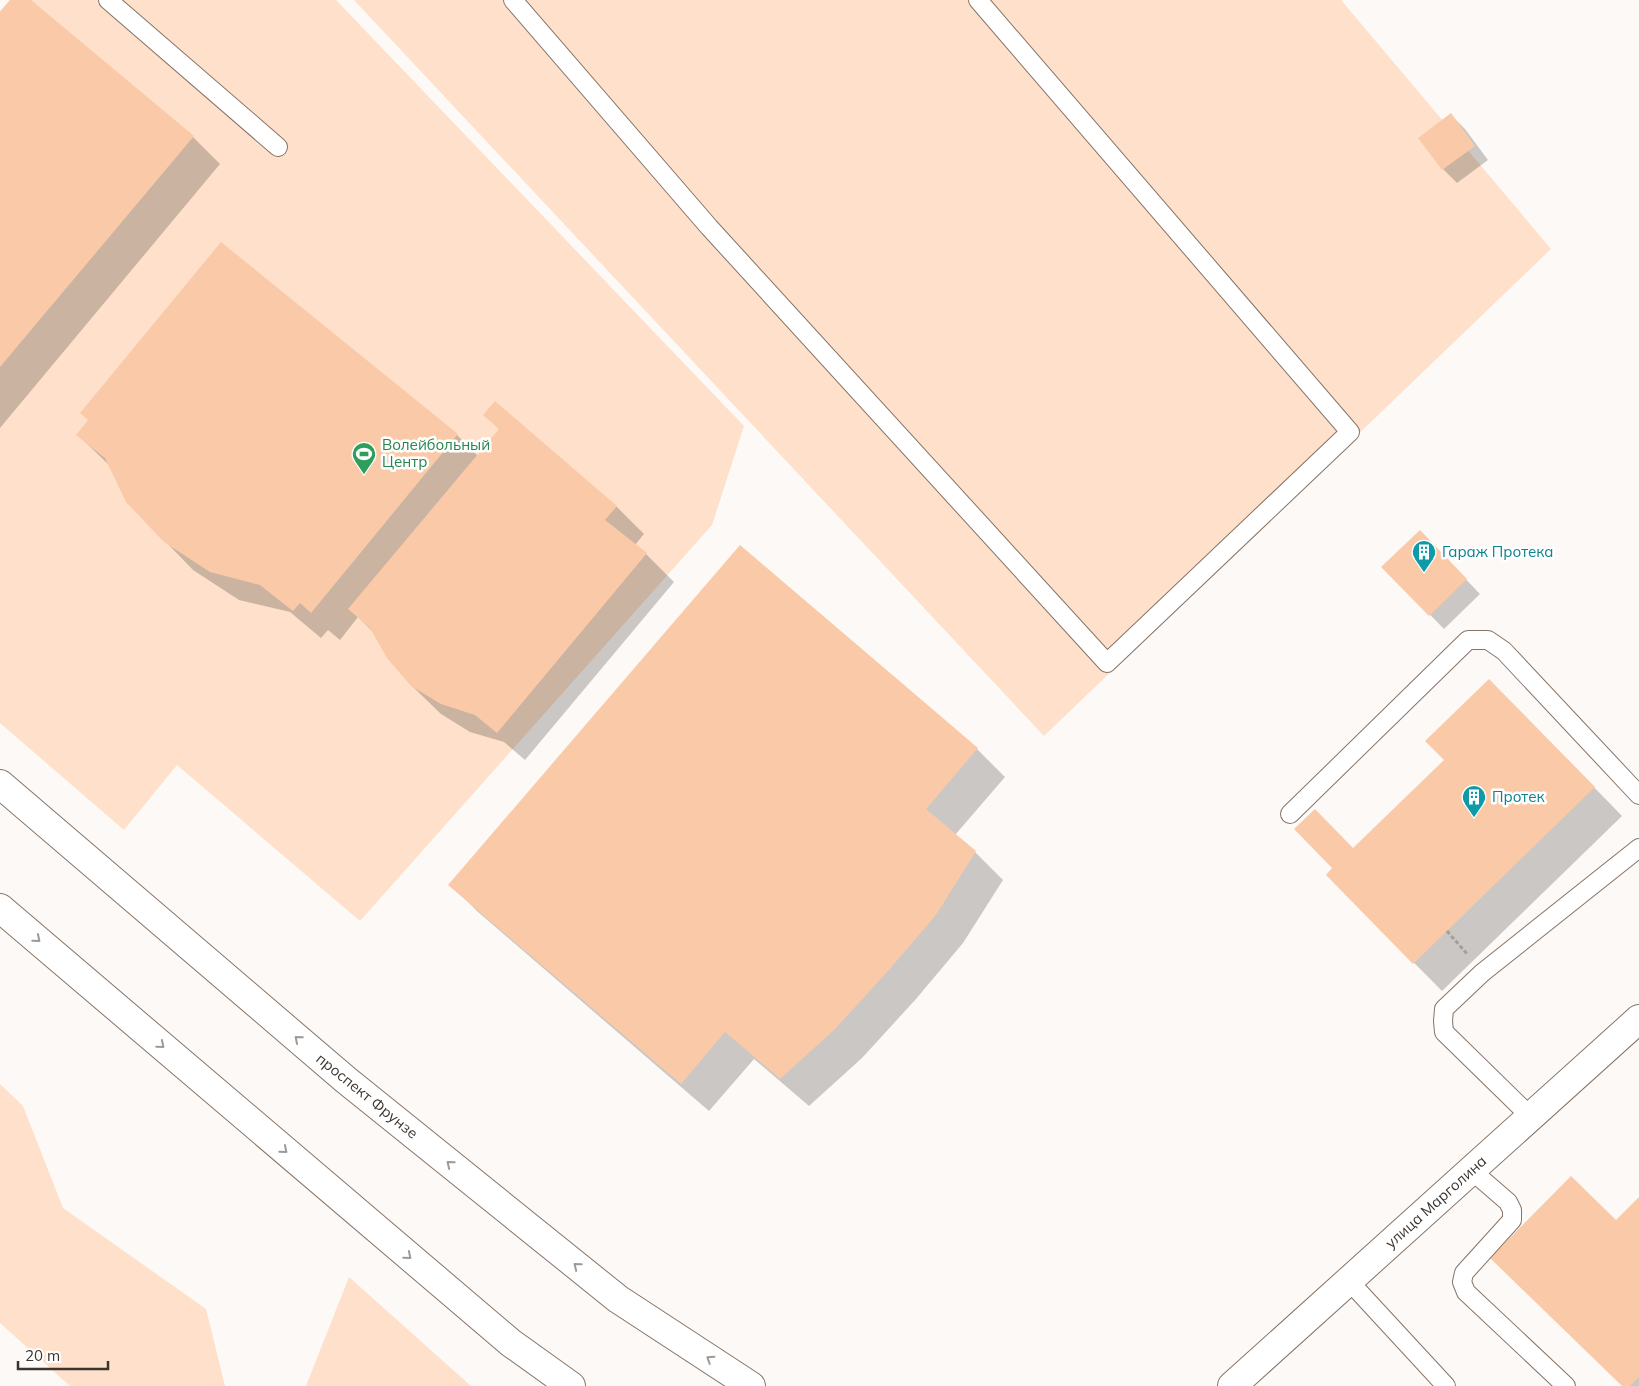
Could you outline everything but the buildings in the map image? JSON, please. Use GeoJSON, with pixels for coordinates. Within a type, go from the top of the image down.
{"type":"FeatureCollection","features":[{"type":"Feature","properties":{"kind":"main road","name":"проспект Фрунзе"},"geometry":{"type":"LineString","coordinates":[[0,784],[346,1080],[618,1299],[751,1386]]}},
{"type":"Feature","properties":{"kind":"main road"},"geometry":{"type":"LineString","coordinates":[[0,908],[510,1343],[571,1386]]}},
{"type":"Feature","properties":{"kind":"main road","name":"улица Марголина"},"geometry":{"type":"LineString","coordinates":[[1232,1386],[1639,1019]]}},
{"type":"Feature","properties":{"kind":"lane"},"geometry":{"type":"LineString","coordinates":[[108,0],[278,147]]}},
{"type":"Feature","properties":{"kind":"lane"},"geometry":{"type":"LineString","coordinates":[[513,0],[708,227],[1107,663],[1350,432],[978,0]]}},
{"type":"Feature","properties":{"kind":"lane"},"geometry":{"type":"LineString","coordinates":[[1290,814],[1468,640],[1488,640],[1504,651],[1639,795]]}},
{"type":"Feature","properties":{"kind":"lane"},"geometry":{"type":"LineString","coordinates":[[1530,1117],[1444,1032],[1442,1021],[1444,1009],[1482,973],[1639,848]]}},
{"type":"Feature","properties":{"kind":"lane"},"geometry":{"type":"LineString","coordinates":[[1471,1170],[1508,1202],[1512,1210],[1512,1220],[1464,1273],[1462,1282],[1466,1292],[1566,1386]]}},
{"type":"Feature","properties":{"kind":"lane"},"geometry":{"type":"LineString","coordinates":[[1348,1281],[1446,1386]]}},
{"type":"Feature","properties":{"kind":"path"},"geometry":{"type":"LineString","coordinates":[[1448,931],[1482,973]]}},
{"type":"Feature","properties":{"kind":"shaded area","name":"Волейбольный Центр"},"geometry":{"type":"Polygon","coordinates":[[[10,0],[336,0],[744,426],[712,525],[360,921],[177,765],[124,830],[0,723],[0,11],[10,0]]]}},
{"type":"Feature","properties":{"kind":"shaded area"},"geometry":{"type":"Polygon","coordinates":[[[354,0],[1341,0],[1551,249],[1044,736],[354,0]]]}},
{"type":"Feature","properties":{"kind":"shaded area"},"geometry":{"type":"Polygon","coordinates":[[[0,1084],[23,1106],[63,1208],[206,1309],[225,1386],[70,1386],[0,1323],[0,1084]]]}},
{"type":"Feature","properties":{"kind":"shaded area"},"geometry":{"type":"Polygon","coordinates":[[[349,1277],[471,1386],[306,1386],[349,1277]]]}},
{"type":"Feature","properties":{"kind":"place","name":"Волейбольный Центр"},"geometry":{"type":"Point","coordinates":[364,475]}},
{"type":"Feature","properties":{"kind":"place","name":"Гараж Протека"},"geometry":{"type":"Point","coordinates":[1424,573]}},
{"type":"Feature","properties":{"kind":"place","name":"Протек"},"geometry":{"type":"Point","coordinates":[1474,818]}}]}
